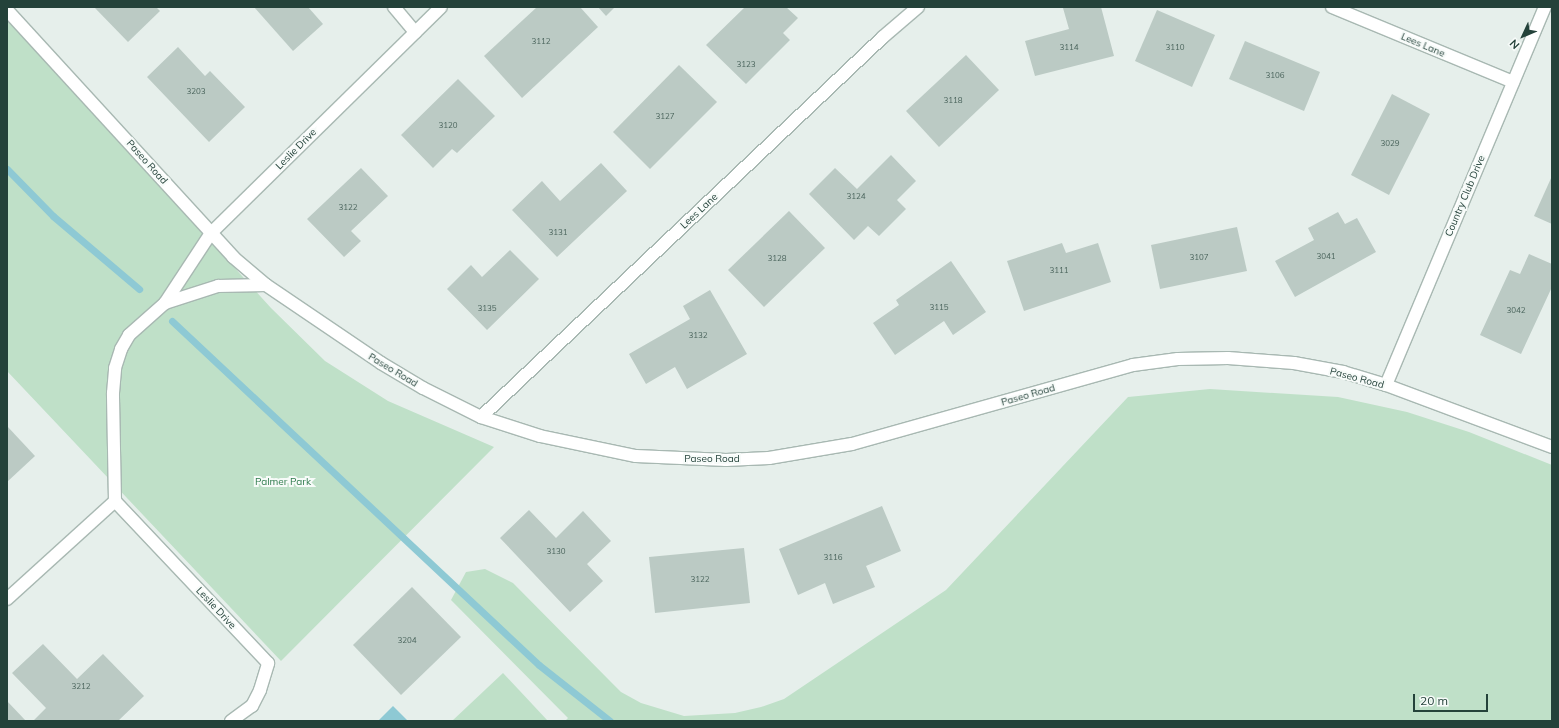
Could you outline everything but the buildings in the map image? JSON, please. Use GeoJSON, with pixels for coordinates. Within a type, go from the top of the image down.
{"type":"FeatureCollection","features":[{"type":"Feature","properties":{"kind":"street"},"geometry":{"type":"LineString","coordinates":[[394,7],[415,32]]}},
{"type":"Feature","properties":{"kind":"street","name":"Leslie Drive"},"geometry":{"type":"LineString","coordinates":[[231,721],[252,706],[260,690],[268,663],[115,501],[113,393],[115,368],[121,349],[129,335],[165,303],[211,233],[441,7]]}},
{"type":"Feature","properties":{"kind":"street","name":"Lees Lane"},"geometry":{"type":"LineString","coordinates":[[481,417],[877,42],[918,7]]}},
{"type":"Feature","properties":{"kind":"street","name":"Lees Lane"},"geometry":{"type":"LineString","coordinates":[[1332,7],[1513,82]]}},
{"type":"Feature","properties":{"kind":"street","name":"Country Club Drive"},"geometry":{"type":"LineString","coordinates":[[1386,385],[1545,7]]}},
{"type":"Feature","properties":{"kind":"street","name":"Paseo Road"},"geometry":{"type":"LineString","coordinates":[[7,10],[233,257],[266,285],[381,363],[481,417],[540,436],[636,456],[733,460],[769,458],[852,444],[1133,365],[1178,359],[1228,358],[1294,363],[1343,372],[1386,385],[1552,446]]}},
{"type":"Feature","properties":{"kind":"street","name":"Leslie Drive"},"geometry":{"type":"LineString","coordinates":[[165,303],[218,286],[266,285]]}},
{"type":"Feature","properties":{"kind":"street"},"geometry":{"type":"LineString","coordinates":[[7,599],[115,501]]}},
{"type":"Feature","properties":{"kind":"green space","name":"Palmer Park"},"geometry":{"type":"Polygon","coordinates":[[[7,16],[271,308],[325,361],[388,401],[494,447],[281,661],[7,371],[7,16]]]}},
{"type":"Feature","properties":{"kind":"green space"},"geometry":{"type":"Polygon","coordinates":[[[1210,389],[1338,397],[1407,412],[1469,432],[1552,465],[1552,721],[565,721],[568,718],[451,600],[466,572],[485,569],[513,583],[621,692],[641,703],[684,716],[735,713],[761,707],[784,699],[946,590],[1128,397],[1210,389]]]}},
{"type":"Feature","properties":{"kind":"green space"},"geometry":{"type":"Polygon","coordinates":[[[503,673],[548,721],[452,721],[503,673]]]}},
{"type":"Feature","properties":{"kind":"water"},"geometry":{"type":"Polygon","coordinates":[[[393,706],[408,721],[378,721],[393,706]]]}},
{"type":"Feature","properties":{"kind":"waterway"},"geometry":{"type":"LineString","coordinates":[[7,169],[53,216],[139,289]]}},
{"type":"Feature","properties":{"kind":"waterway"},"geometry":{"type":"LineString","coordinates":[[172,321],[539,665],[610,721]]}}]}
